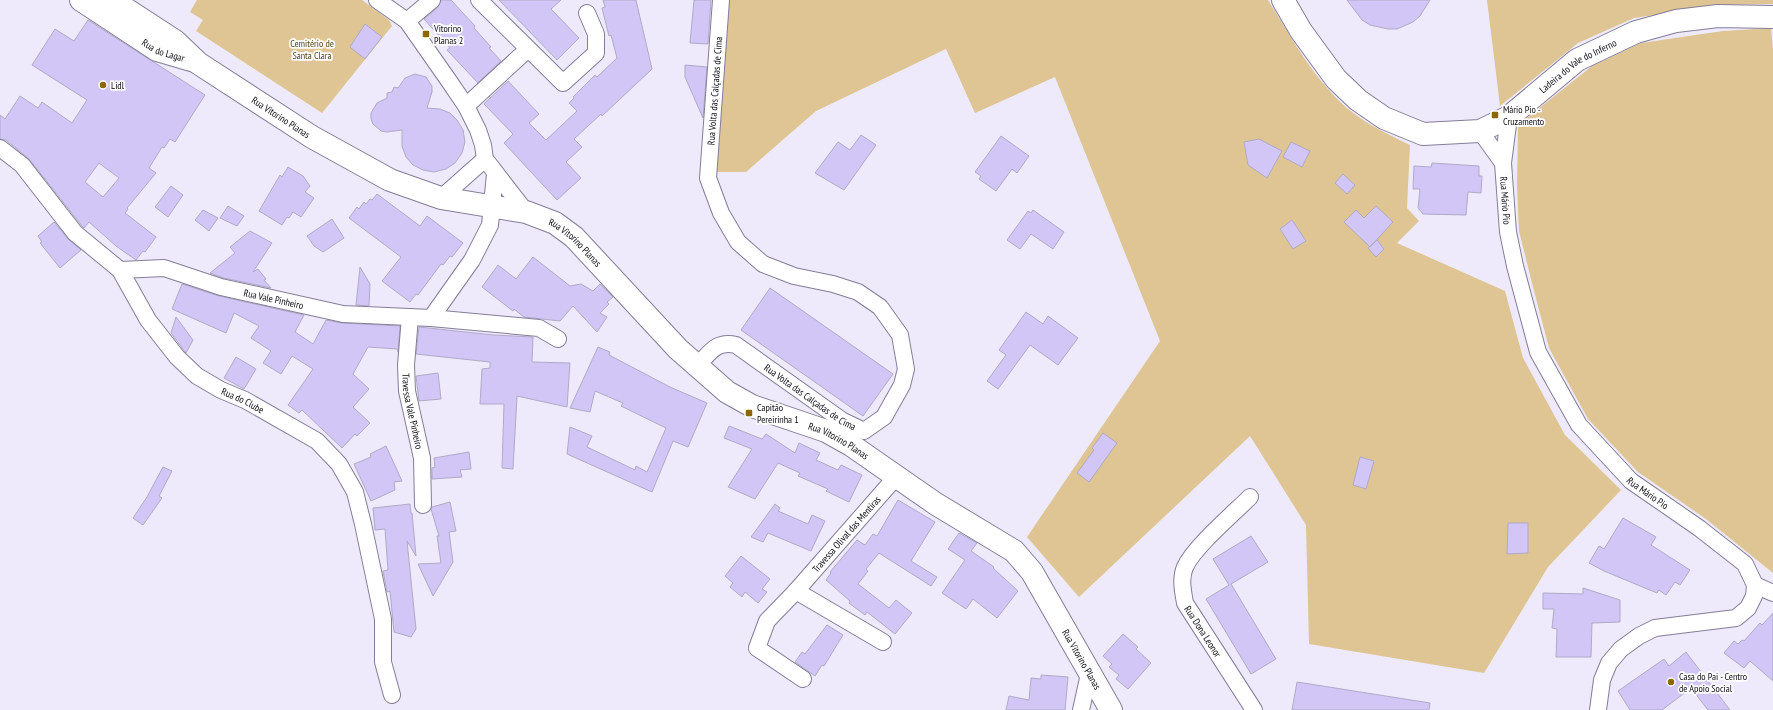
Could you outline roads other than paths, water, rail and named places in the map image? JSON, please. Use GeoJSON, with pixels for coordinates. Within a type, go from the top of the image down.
{"type":"FeatureCollection","features":[{"type":"Feature","properties":{"kind":"street","name":"Rua do Lagar"},"geometry":{"type":"LineString","coordinates":[[81,0],[157,50],[198,62]]}},
{"type":"Feature","properties":{"kind":"street","name":"Rua do Lagar"},"geometry":{"type":"LineString","coordinates":[[112,0],[175,41],[198,62]]}},
{"type":"Feature","properties":{"kind":"street"},"geometry":{"type":"LineString","coordinates":[[377,0],[407,21],[466,106],[483,144],[487,205]]}},
{"type":"Feature","properties":{"kind":"street"},"geometry":{"type":"LineString","coordinates":[[407,21],[432,0]]}},
{"type":"Feature","properties":{"kind":"street"},"geometry":{"type":"LineString","coordinates":[[479,0],[563,83],[596,53],[596,34],[587,13]]}},
{"type":"Feature","properties":{"kind":"street","name":"Rua Volta das Calçadas de Cima"},"geometry":{"type":"LineString","coordinates":[[697,366],[717,346],[726,342],[736,345],[843,421],[864,431],[884,417],[902,385],[906,369],[900,335],[880,306],[858,292],[833,284],[794,276],[762,264],[738,242],[721,213],[708,178],[721,0]]}},
{"type":"Feature","properties":{"kind":"street","name":"Ladeira do Vale do Inferno"},"geometry":{"type":"LineString","coordinates":[[1283,0],[1301,31],[1336,79],[1358,100],[1379,114],[1423,134],[1480,131],[1509,117],[1577,60],[1636,32],[1676,21],[1718,16],[1773,17]]}},
{"type":"Feature","properties":{"kind":"street"},"geometry":{"type":"LineString","coordinates":[[466,106],[528,49]]}},
{"type":"Feature","properties":{"kind":"street","name":"Rua Vitorino Planas"},"geometry":{"type":"LineString","coordinates":[[198,62],[312,137],[390,180],[441,198],[526,212],[555,223],[574,237],[645,316],[678,349],[727,392],[752,406],[826,431],[936,504],[1014,551],[1032,572],[1089,674],[1111,710]]}},
{"type":"Feature","properties":{"kind":"street","name":"Rua Mário Pio"},"geometry":{"type":"LineString","coordinates":[[1509,117],[1503,163],[1508,232],[1515,266],[1538,352],[1579,425],[1631,481],[1699,528],[1746,564],[1755,586]]}},
{"type":"Feature","properties":{"kind":"street"},"geometry":{"type":"LineString","coordinates":[[1480,131],[1503,163]]}},
{"type":"Feature","properties":{"kind":"street","name":"Rua do Clube"},"geometry":{"type":"LineString","coordinates":[[0,148],[22,165],[75,233],[120,270],[137,303],[159,335],[177,357],[198,376],[220,390],[268,413],[317,441],[339,464],[355,492],[363,524],[383,618],[382,662],[392,695]]}},
{"type":"Feature","properties":{"kind":"street"},"geometry":{"type":"LineString","coordinates":[[441,198],[485,159]]}},
{"type":"Feature","properties":{"kind":"street"},"geometry":{"type":"LineString","coordinates":[[485,159],[495,174],[526,212]]}},
{"type":"Feature","properties":{"kind":"street"},"geometry":{"type":"LineString","coordinates":[[431,318],[472,260],[480,243],[487,205],[495,174]]}},
{"type":"Feature","properties":{"kind":"street","name":"Rua Vale Pinheiro"},"geometry":{"type":"LineString","coordinates":[[120,270],[164,268],[221,287],[343,314],[431,318],[539,328],[558,339]]}},
{"type":"Feature","properties":{"kind":"street","name":"Travessa Vale Pinheiro"},"geometry":{"type":"LineString","coordinates":[[410,317],[406,365],[407,391],[422,458],[423,505]]}},
{"type":"Feature","properties":{"kind":"street","name":"Travessa Olival das Mentiras"},"geometry":{"type":"LineString","coordinates":[[803,679],[757,648],[767,621],[796,591],[896,477]]}},
{"type":"Feature","properties":{"kind":"street","name":"Rua Dona Leonor"},"geometry":{"type":"LineString","coordinates":[[1250,497],[1192,556],[1185,568],[1181,585],[1185,604],[1254,710]]}},
{"type":"Feature","properties":{"kind":"street"},"geometry":{"type":"LineString","coordinates":[[1598,710],[1602,680],[1609,663],[1621,649],[1638,636],[1655,628],[1736,618],[1748,608],[1754,596],[1755,586],[1773,593]]}},
{"type":"Feature","properties":{"kind":"street"},"geometry":{"type":"LineString","coordinates":[[796,591],[883,642]]}},
{"type":"Feature","properties":{"kind":"street"},"geometry":{"type":"LineString","coordinates":[[1081,710],[1089,674]]}},
{"type":"Feature","properties":{"kind":"place","name":"Vitorino Planas 2"},"geometry":{"type":"Point","coordinates":[426,34]}},
{"type":"Feature","properties":{"kind":"place","name":"Lidl"},"geometry":{"type":"Point","coordinates":[103,85]}},
{"type":"Feature","properties":{"kind":"place","name":"Mário Pio - Cruzamento"},"geometry":{"type":"Point","coordinates":[1495,115]}},
{"type":"Feature","properties":{"kind":"place","name":"Capitão Pereirinha 1"},"geometry":{"type":"Point","coordinates":[749,413]}},
{"type":"Feature","properties":{"kind":"place","name":"Casa do Pai - Centro de Apoio Social"},"geometry":{"type":"Point","coordinates":[1671,682]}},
{"type":"Feature","properties":{"kind":"park label","name":"Cemitério de Santa Clara"},"geometry":{"type":"Point","coordinates":[312,48]}}]}
